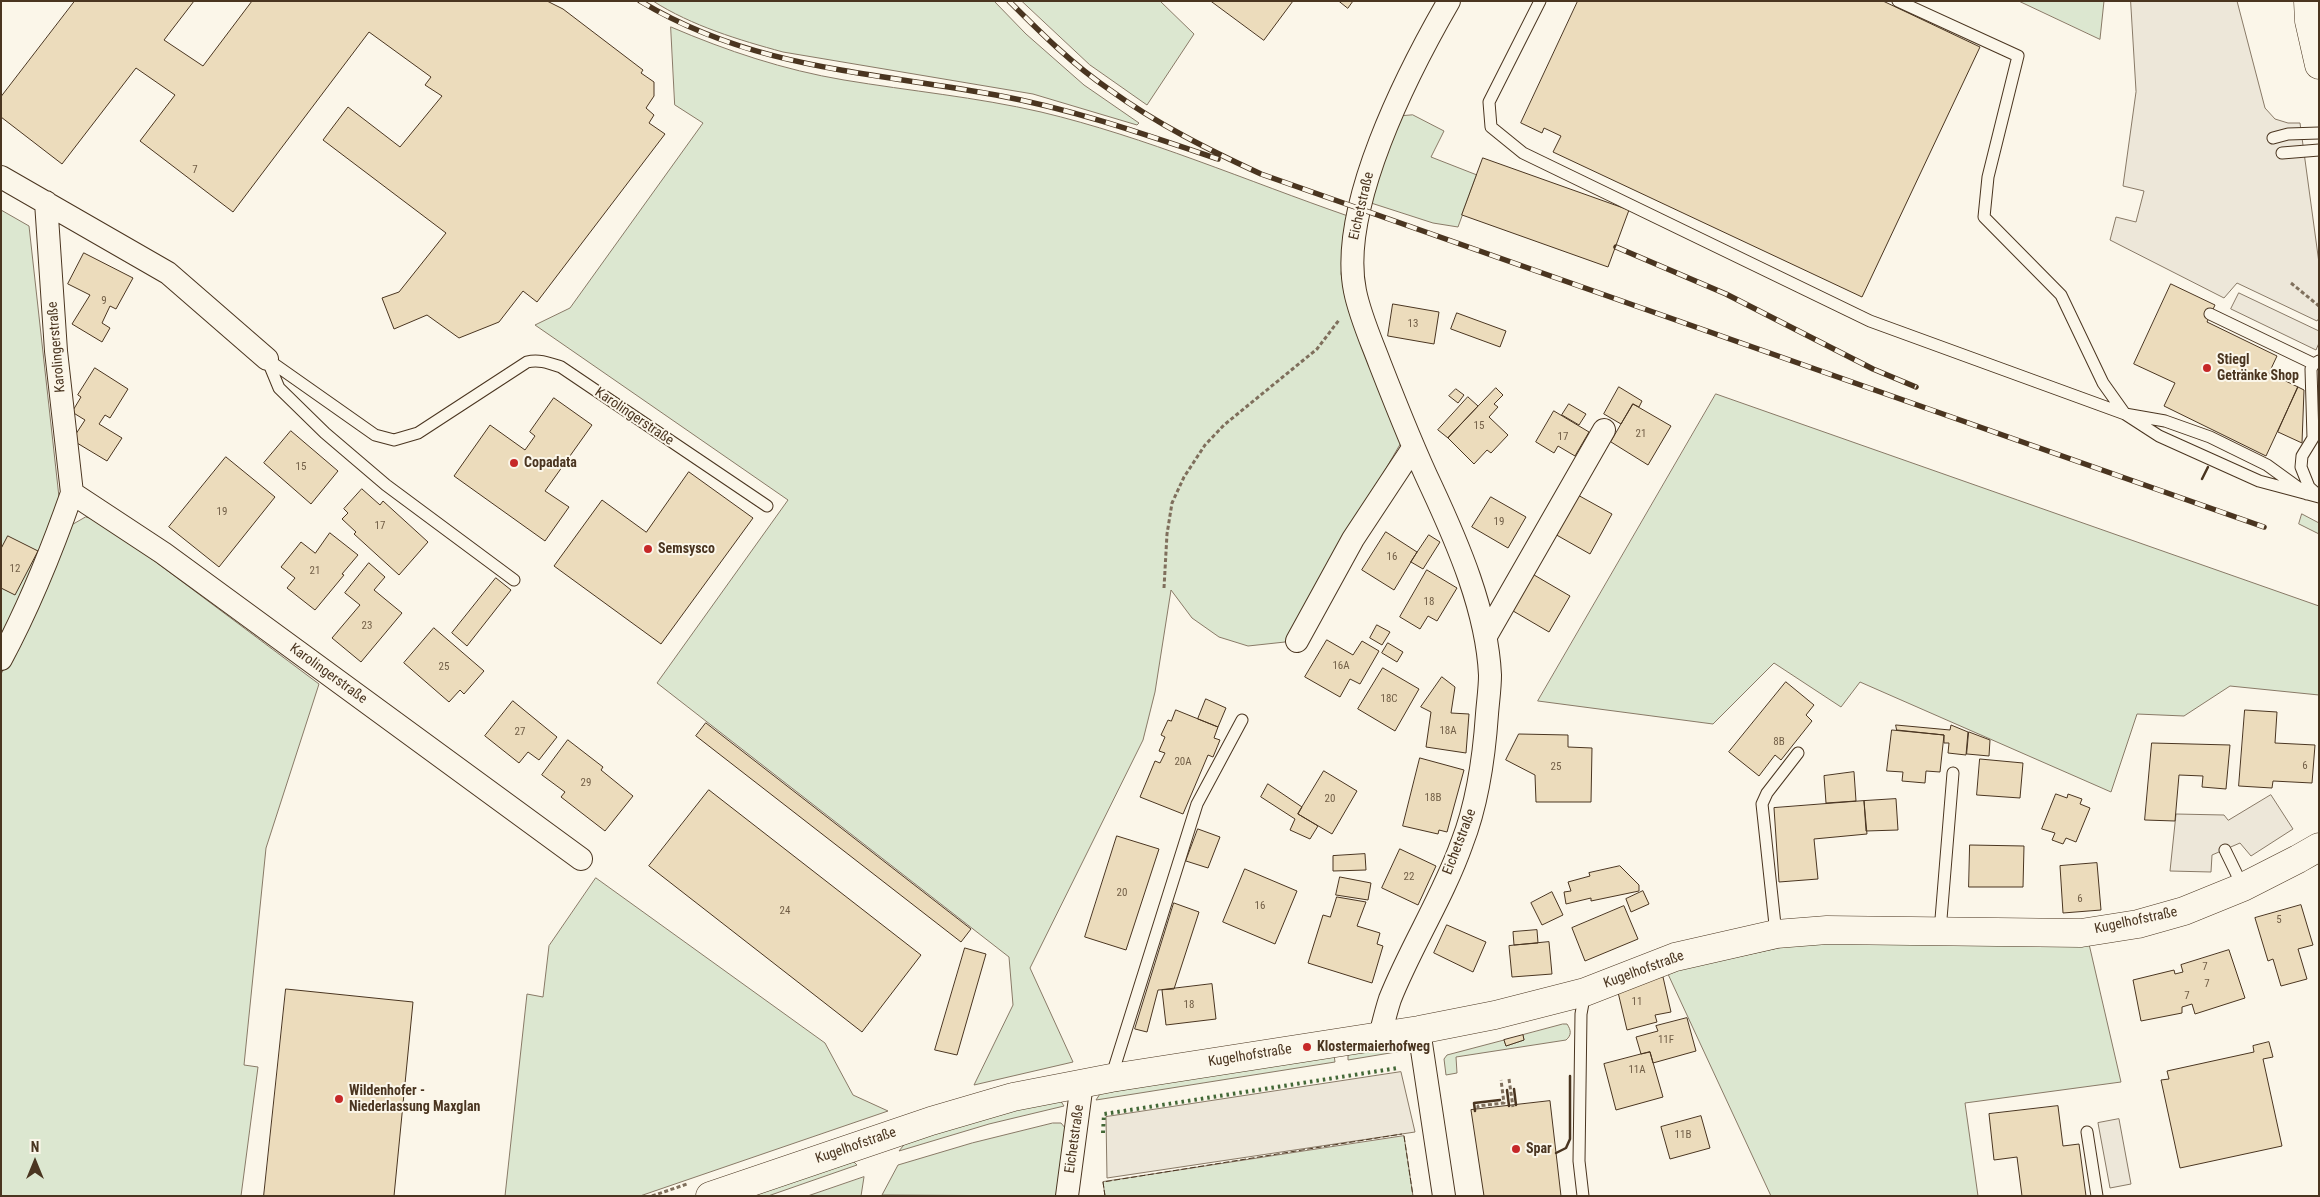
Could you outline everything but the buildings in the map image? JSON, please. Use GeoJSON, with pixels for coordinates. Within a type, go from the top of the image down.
{"type":"FeatureCollection","features":[{"type":"Feature","properties":{"kind":"street","name":"Eichetstraße"},"geometry":{"type":"LineString","coordinates":[[1380,1036],[1390,1000],[1462,844],[1475,800],[1484,759],[1490,677],[1486,636],[1455,537],[1413,448],[1366,326],[1355,291],[1352,267],[1353,238],[1370,169],[1392,113],[1433,29],[1449,1]]}},
{"type":"Feature","properties":{"kind":"street"},"geometry":{"type":"LineString","coordinates":[[2308,1],[2309,21],[2319,65]]}},
{"type":"Feature","properties":{"kind":"street","name":"Karolingerstraße"},"geometry":{"type":"LineString","coordinates":[[1,177],[168,273],[267,359]]}},
{"type":"Feature","properties":{"kind":"street","name":"Karolingerstraße"},"geometry":{"type":"LineString","coordinates":[[1,659],[25,614],[54,544],[72,493],[56,351],[46,202]]}},
{"type":"Feature","properties":{"kind":"street"},"geometry":{"type":"LineString","coordinates":[[1486,636],[1604,430]]}},
{"type":"Feature","properties":{"kind":"street"},"geometry":{"type":"LineString","coordinates":[[1298,641],[1353,539],[1413,448]]}},
{"type":"Feature","properties":{"kind":"street","name":"Karolingerstraße"},"geometry":{"type":"LineString","coordinates":[[72,493],[162,553],[581,860]]}},
{"type":"Feature","properties":{"kind":"street","name":"Kugelhofstraße"},"geometry":{"type":"LineString","coordinates":[[710,1196],[931,1121],[1014,1097],[1111,1078],[1418,1030],[1494,1015],[1585,992],[1675,957],[1776,934],[1827,930],[2081,933],[2138,924],[2174,914],[2243,887],[2319,847]]}},
{"type":"Feature","properties":{"kind":"street"},"geometry":{"type":"LineString","coordinates":[[1418,1030],[1444,1196]]}},
{"type":"Feature","properties":{"kind":"street","name":"Eichetstraße"},"geometry":{"type":"LineString","coordinates":[[1067,1196],[1082,1083]]}},
{"type":"Feature","properties":{"kind":"lane"},"geometry":{"type":"LineString","coordinates":[[1540,1],[1489,102],[1491,127],[1523,153],[1870,321],[2125,414],[2165,421],[2210,437],[2267,465],[2307,494]]}},
{"type":"Feature","properties":{"kind":"lane"},"geometry":{"type":"LineString","coordinates":[[1898,1],[2018,56],[1988,177],[1984,217],[2062,295],[2103,383],[2125,414],[2159,436],[2259,481],[2319,497]]}},
{"type":"Feature","properties":{"kind":"lane"},"geometry":{"type":"LineString","coordinates":[[2273,138],[2288,134],[2319,133]]}},
{"type":"Feature","properties":{"kind":"lane"},"geometry":{"type":"LineString","coordinates":[[2282,153],[2319,150]]}},
{"type":"Feature","properties":{"kind":"lane"},"geometry":{"type":"LineString","coordinates":[[2210,314],[2316,362],[2311,369],[2313,438],[2302,456],[2301,467],[2304,478],[2319,497]]}},
{"type":"Feature","properties":{"kind":"lane","name":"Karolingerstraße"},"geometry":{"type":"LineString","coordinates":[[267,359],[375,435],[394,440],[418,433],[527,362],[536,360],[548,362],[560,367],[767,506]]}},
{"type":"Feature","properties":{"kind":"lane","name":"Karolingerstraße"},"geometry":{"type":"LineString","coordinates":[[267,359],[279,388],[326,432],[386,485],[514,580]]}},
{"type":"Feature","properties":{"kind":"lane"},"geometry":{"type":"LineString","coordinates":[[1111,1078],[1197,804],[1242,720]]}},
{"type":"Feature","properties":{"kind":"lane"},"geometry":{"type":"LineString","coordinates":[[1776,934],[1762,804],[1767,793],[1798,753]]}},
{"type":"Feature","properties":{"kind":"lane"},"geometry":{"type":"LineString","coordinates":[[1940,931],[1953,773]]}},
{"type":"Feature","properties":{"kind":"lane"},"geometry":{"type":"LineString","coordinates":[[2225,850],[2243,887]]}},
{"type":"Feature","properties":{"kind":"lane"},"geometry":{"type":"LineString","coordinates":[[1583,1196],[1579,1142],[1581,1014],[1585,992]]}},
{"type":"Feature","properties":{"kind":"lane"},"geometry":{"type":"LineString","coordinates":[[2087,1132],[2097,1196]]}},
{"type":"Feature","properties":{"kind":"path"},"geometry":{"type":"LineString","coordinates":[[2291,283],[2319,306]]}},
{"type":"Feature","properties":{"kind":"path"},"geometry":{"type":"LineString","coordinates":[[1164,588],[1167,534],[1172,503],[1190,469],[1205,446],[1224,425],[1318,349],[1339,320],[1355,291]]}},
{"type":"Feature","properties":{"kind":"path"},"geometry":{"type":"LineString","coordinates":[[1510,1079],[1512,1107]]}},
{"type":"Feature","properties":{"kind":"path"},"geometry":{"type":"LineString","coordinates":[[1478,1109],[1478,1106],[1504,1103],[1501,1080]]}},
{"type":"Feature","properties":{"kind":"green space"},"geometry":{"type":"Polygon","coordinates":[[[653,1],[994,1],[1026,34],[1084,85],[1139,123],[1137,125],[1033,94],[783,52],[700,25],[653,1]]]}},
{"type":"Feature","properties":{"kind":"green space"},"geometry":{"type":"Polygon","coordinates":[[[1022,1],[1160,1],[1194,34],[1147,105],[1090,65],[1022,1]]]}},
{"type":"Feature","properties":{"kind":"green space"},"geometry":{"type":"Polygon","coordinates":[[[2019,1],[2104,1],[2100,39],[2019,1]]]}},
{"type":"Feature","properties":{"kind":"green space"},"geometry":{"type":"Polygon","coordinates":[[[671,27],[735,52],[800,71],[844,80],[992,102],[1080,122],[1158,147],[1348,216],[1341,274],[1352,315],[1402,441],[1285,642],[1248,646],[1219,637],[1192,618],[1171,590],[1155,692],[1143,740],[1030,968],[1073,1062],[974,1085],[1013,1005],[1009,957],[657,683],[788,500],[535,325],[570,308],[703,123],[675,105],[671,27]]]}},
{"type":"Feature","properties":{"kind":"green space"},"geometry":{"type":"Polygon","coordinates":[[[1413,115],[1444,131],[1431,157],[1477,175],[1458,227],[1433,223],[1368,202],[1378,168],[1402,116],[1413,115]]]}},
{"type":"Feature","properties":{"kind":"green space"},"geometry":{"type":"Polygon","coordinates":[[[1,210],[29,226],[59,497],[45,550],[1,641],[1,210]]]}},
{"type":"Feature","properties":{"kind":"green space"},"geometry":{"type":"Polygon","coordinates":[[[1716,394],[2319,606],[2319,695],[2230,686],[2184,716],[2137,714],[2111,792],[1860,682],[1841,707],[1774,663],[1713,724],[1538,701],[1716,394]]]}},
{"type":"Feature","properties":{"kind":"green space"},"geometry":{"type":"Polygon","coordinates":[[[2302,514],[2319,523],[2319,534],[2299,524],[2302,514]]]}},
{"type":"Feature","properties":{"kind":"green space"},"geometry":{"type":"Polygon","coordinates":[[[86,517],[101,521],[319,684],[266,848],[244,1065],[258,1067],[241,1196],[1,1196],[1,674],[39,605],[72,525],[86,517]]]}},
{"type":"Feature","properties":{"kind":"green space"},"geometry":{"type":"Polygon","coordinates":[[[596,878],[825,1043],[853,1095],[888,1111],[640,1196],[505,1196],[527,994],[543,997],[549,946],[596,878]]]}},
{"type":"Feature","properties":{"kind":"green space"},"geometry":{"type":"Polygon","coordinates":[[[1847,941],[2089,944],[2121,1082],[1965,1103],[1978,1196],[1771,1196],[1667,972],[1792,945],[1847,941]]]}},
{"type":"Feature","properties":{"kind":"green space"},"geometry":{"type":"Polygon","coordinates":[[[1567,1024],[1570,1030],[1566,1040],[1456,1057],[1457,1073],[1446,1075],[1444,1059],[1447,1055],[1504,1040],[1506,1046],[1524,1040],[1523,1035],[1567,1024]]]}},
{"type":"Feature","properties":{"kind":"green space"},"geometry":{"type":"Polygon","coordinates":[[[1390,1047],[1402,1051],[1348,1060],[1348,1053],[1390,1047]]]}},
{"type":"Feature","properties":{"kind":"green space"},"geometry":{"type":"Polygon","coordinates":[[[1334,1055],[1335,1062],[1096,1100],[1100,1094],[1334,1055]]]}},
{"type":"Feature","properties":{"kind":"green space"},"geometry":{"type":"Polygon","coordinates":[[[1060,1100],[1064,1106],[989,1124],[899,1151],[907,1141],[999,1114],[1060,1100]]]}},
{"type":"Feature","properties":{"kind":"green space"},"geometry":{"type":"Polygon","coordinates":[[[1053,1123],[1061,1123],[1066,1129],[1057,1196],[882,1195],[898,1165],[972,1143],[1053,1123]]]}},
{"type":"Feature","properties":{"kind":"green space"},"geometry":{"type":"Polygon","coordinates":[[[1404,1136],[1413,1196],[1105,1196],[1103,1182],[1404,1136]]]}},
{"type":"Feature","properties":{"kind":"green space"},"geometry":{"type":"Polygon","coordinates":[[[854,1162],[857,1165],[768,1196],[746,1196],[854,1162]]]}},
{"type":"Feature","properties":{"kind":"green space"},"geometry":{"type":"Polygon","coordinates":[[[864,1177],[861,1196],[808,1196],[864,1177]]]}},
{"type":"Feature","properties":{"kind":"shaded area"},"geometry":{"type":"Polygon","coordinates":[[[2131,1],[2237,1],[2265,108],[2275,119],[2288,123],[2300,123],[2319,263],[2319,318],[2317,321],[2237,283],[2224,298],[2110,240],[2116,217],[2136,222],[2144,191],[2123,186],[2136,92],[2131,1]]]}},
{"type":"Feature","properties":{"kind":"shaded area"},"geometry":{"type":"Polygon","coordinates":[[[2239,293],[2319,331],[2319,343],[2316,350],[2231,309],[2239,293]]]}},
{"type":"Feature","properties":{"kind":"shaded area"},"geometry":{"type":"Polygon","coordinates":[[[2271,795],[2293,829],[2251,856],[2240,843],[2212,855],[2211,872],[2170,871],[2176,814],[2224,815],[2228,820],[2271,795]]]}},
{"type":"Feature","properties":{"kind":"shaded area"},"geometry":{"type":"Polygon","coordinates":[[[1401,1072],[1415,1132],[1107,1178],[1106,1117],[1401,1072]]]}},
{"type":"Feature","properties":{"kind":"shaded area"},"geometry":{"type":"Polygon","coordinates":[[[2119,1119],[2131,1184],[2110,1188],[2098,1123],[2119,1119]]]}},
{"type":"Feature","properties":{"kind":"railway"},"geometry":{"type":"LineString","coordinates":[[640,1],[682,24],[725,41],[769,55],[814,65],[996,95],[1052,107],[1163,140],[1218,159]]}},
{"type":"Feature","properties":{"kind":"railway"},"geometry":{"type":"LineString","coordinates":[[1009,1],[1070,59],[1128,102],[1184,136],[1261,174],[2264,527]]}},
{"type":"Feature","properties":{"kind":"railway"},"geometry":{"type":"LineString","coordinates":[[1616,247],[1726,294],[1873,369],[1916,387]]}},
{"type":"Feature","properties":{"kind":"hedge"},"geometry":{"type":"LineString","coordinates":[[1103,1133],[1104,1114],[1398,1068]]}},
{"type":"Feature","properties":{"kind":"fence"},"geometry":{"type":"LineString","coordinates":[[1105,1196],[1103,1182],[1402,1134]]}},
{"type":"Feature","properties":{"kind":"fence"},"geometry":{"type":"LineString","coordinates":[[1404,1136],[1413,1196]]}},
{"type":"Feature","properties":{"kind":"wall"},"geometry":{"type":"LineString","coordinates":[[2202,479],[2208,467]]}},
{"type":"Feature","properties":{"kind":"wall"},"geometry":{"type":"LineString","coordinates":[[1556,1153],[1566,1148],[1570,1139],[1570,1076]]}},
{"type":"Feature","properties":{"kind":"wall"},"geometry":{"type":"LineString","coordinates":[[1514,1089],[1516,1105]]}},
{"type":"Feature","properties":{"kind":"wall"},"geometry":{"type":"LineString","coordinates":[[1507,1090],[1509,1106]]}},
{"type":"Feature","properties":{"kind":"wall"},"geometry":{"type":"LineString","coordinates":[[1475,1111],[1474,1103],[1500,1100]]}},
{"type":"Feature","properties":{"kind":"place","name":"Stiegl Getränke Shop"},"geometry":{"type":"Point","coordinates":[2207,368]}},
{"type":"Feature","properties":{"kind":"place","name":"Copadata"},"geometry":{"type":"Point","coordinates":[514,463]}},
{"type":"Feature","properties":{"kind":"place","name":"Semsysco"},"geometry":{"type":"Point","coordinates":[648,549]}},
{"type":"Feature","properties":{"kind":"place","name":"Klostermaierhofweg"},"geometry":{"type":"Point","coordinates":[1307,1047]}},
{"type":"Feature","properties":{"kind":"place","name":"Wildenhofer - Niederlassung Maxglan"},"geometry":{"type":"Point","coordinates":[339,1099]}},
{"type":"Feature","properties":{"kind":"place","name":"Spar"},"geometry":{"type":"Point","coordinates":[1516,1149]}}]}
